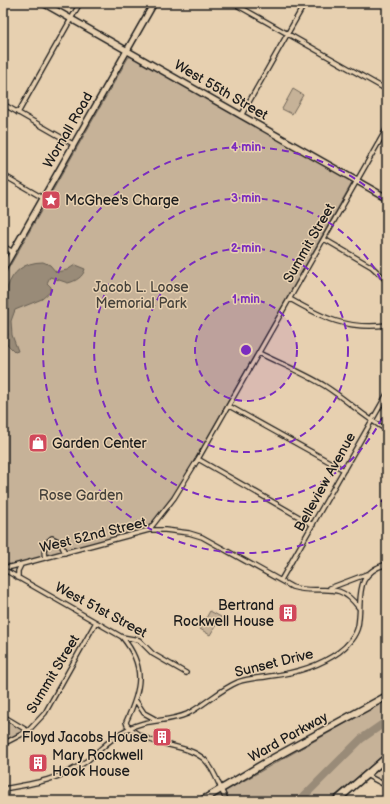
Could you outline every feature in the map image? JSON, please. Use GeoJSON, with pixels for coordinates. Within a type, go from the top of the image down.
{"type":"FeatureCollection","features":[{"type":"Feature","properties":{"kind":"highway","name":"Ward Parkway"},"geometry":{"type":"LineString","coordinates":[[201,801],[387,696]]}},
{"type":"Feature","properties":{"kind":"highway"},"geometry":{"type":"LineString","coordinates":[[336,801],[365,774],[387,757]]}},
{"type":"Feature","properties":{"kind":"main road","name":"West 55th Street"},"geometry":{"type":"LineString","coordinates":[[43,3],[387,198]]}},
{"type":"Feature","properties":{"kind":"main road","name":"Wornall Road"},"geometry":{"type":"LineString","coordinates":[[3,269],[154,3]]}},
{"type":"Feature","properties":{"kind":"street"},"geometry":{"type":"LineString","coordinates":[[3,10],[7,3]]}},
{"type":"Feature","properties":{"kind":"street"},"geometry":{"type":"LineString","coordinates":[[18,113],[80,3]]}},
{"type":"Feature","properties":{"kind":"street"},"geometry":{"type":"LineString","coordinates":[[233,3],[387,90]]}},
{"type":"Feature","properties":{"kind":"street"},"geometry":{"type":"LineString","coordinates":[[241,116],[305,3]]}},
{"type":"Feature","properties":{"kind":"street"},"geometry":{"type":"LineString","coordinates":[[3,104],[73,144]]}},
{"type":"Feature","properties":{"kind":"street","name":"Summit Street"},"geometry":{"type":"LineString","coordinates":[[148,530],[174,498],[198,460],[387,128]]}},
{"type":"Feature","properties":{"kind":"street"},"geometry":{"type":"LineString","coordinates":[[3,175],[42,198]]}},
{"type":"Feature","properties":{"kind":"street"},"geometry":{"type":"LineString","coordinates":[[324,239],[372,267],[387,281]]}},
{"type":"Feature","properties":{"kind":"street"},"geometry":{"type":"LineString","coordinates":[[3,246],[13,252]]}},
{"type":"Feature","properties":{"kind":"street"},"geometry":{"type":"LineString","coordinates":[[290,299],[319,316],[342,324],[366,326],[387,325]]}},
{"type":"Feature","properties":{"kind":"street"},"geometry":{"type":"LineString","coordinates":[[259,353],[324,385],[349,402],[372,421],[387,430]]}},
{"type":"Feature","properties":{"kind":"street","name":"Belleview Avenue"},"geometry":{"type":"LineString","coordinates":[[281,580],[387,394]]}},
{"type":"Feature","properties":{"kind":"street"},"geometry":{"type":"LineString","coordinates":[[229,406],[344,470]]}},
{"type":"Feature","properties":{"kind":"street"},"geometry":{"type":"LineString","coordinates":[[198,460],[314,524]]}},
{"type":"Feature","properties":{"kind":"street","name":"West 52nd Street"},"geometry":{"type":"LineString","coordinates":[[3,568],[21,565],[148,530],[176,531],[202,537],[292,587],[305,591],[316,591],[329,588]]}},
{"type":"Feature","properties":{"kind":"street"},"geometry":{"type":"LineString","coordinates":[[45,558],[45,545],[52,538],[60,542],[65,553]]}},
{"type":"Feature","properties":{"kind":"street"},"geometry":{"type":"LineString","coordinates":[[329,588],[387,564]]}},
{"type":"Feature","properties":{"kind":"street"},"geometry":{"type":"LineString","coordinates":[[18,578],[18,571],[21,565]]}},
{"type":"Feature","properties":{"kind":"street","name":"West 51st Street"},"geometry":{"type":"LineString","coordinates":[[3,568],[122,637],[139,640],[153,654],[186,673]]}},
{"type":"Feature","properties":{"kind":"street","name":"Sunset Drive"},"geometry":{"type":"LineString","coordinates":[[3,789],[38,783],[61,775],[87,761],[129,728],[186,714],[224,689],[239,682],[293,673],[329,660],[347,645],[355,633],[358,626],[360,591],[368,573]]}},
{"type":"Feature","properties":{"kind":"street"},"geometry":{"type":"LineString","coordinates":[[329,588],[346,594],[359,608]]}},
{"type":"Feature","properties":{"kind":"street","name":"Summit Street"},"geometry":{"type":"LineString","coordinates":[[4,744],[28,731],[45,713],[96,622]]}},
{"type":"Feature","properties":{"kind":"street"},"geometry":{"type":"LineString","coordinates":[[122,637],[132,650],[139,666],[136,701],[126,722],[129,728],[150,741],[199,755],[209,764],[220,790],[227,801]]}},
{"type":"Feature","properties":{"kind":"street"},"geometry":{"type":"LineString","coordinates":[[136,701],[144,712],[157,720]]}},
{"type":"Feature","properties":{"kind":"street"},"geometry":{"type":"LineString","coordinates":[[3,716],[28,731]]}},
{"type":"Feature","properties":{"kind":"street"},"geometry":{"type":"LineString","coordinates":[[3,716],[4,744]]}},
{"type":"Feature","properties":{"kind":"street"},"geometry":{"type":"LineString","coordinates":[[365,774],[387,786]]}},
{"type":"Feature","properties":{"kind":"shaded area"},"geometry":{"type":"Polygon","coordinates":[[[43,262],[50,265],[56,272],[67,270],[75,265],[85,269],[79,278],[68,283],[50,277],[47,283],[51,287],[51,291],[42,299],[15,310],[11,321],[12,335],[18,351],[15,352],[3,340],[3,336],[6,337],[8,335],[4,311],[8,287],[12,277],[20,269],[30,264],[43,262]]]}},
{"type":"Feature","properties":{"kind":"shaded area"},"geometry":{"type":"Polygon","coordinates":[[[387,760],[387,786],[370,775],[387,760]]]}},
{"type":"Feature","properties":{"kind":"green space","name":"Jacob L. Loose Memorial Park"},"geometry":{"type":"Polygon","coordinates":[[[131,56],[351,180],[352,183],[196,458],[171,499],[156,519],[139,531],[14,564],[3,564],[3,278],[128,58],[131,56]]]}},
{"type":"Feature","properties":{"kind":"green space"},"geometry":{"type":"Polygon","coordinates":[[[293,89],[303,95],[292,114],[282,109],[293,89]]]}},
{"type":"Feature","properties":{"kind":"green space"},"geometry":{"type":"Polygon","coordinates":[[[210,611],[221,617],[210,635],[200,629],[210,611]]]}},
{"type":"Feature","properties":{"kind":"green space"},"geometry":{"type":"Polygon","coordinates":[[[387,700],[387,752],[329,801],[208,801],[387,700]]]}},
{"type":"Feature","properties":{"kind":"green space"},"geometry":{"type":"Polygon","coordinates":[[[6,719],[25,731],[6,740],[6,719]]]}},
{"type":"Feature","properties":{"kind":"waterway"},"geometry":{"type":"LineString","coordinates":[[299,801],[361,739],[387,721]]}},
{"type":"Feature","properties":{"kind":"place","name":"McGhee's Charge"},"geometry":{"type":"Point","coordinates":[51,200]}},
{"type":"Feature","properties":{"kind":"place","name":"Garden Center"},"geometry":{"type":"Point","coordinates":[38,443]}},
{"type":"Feature","properties":{"kind":"place","name":"Bertrand Rockwell House"},"geometry":{"type":"Point","coordinates":[288,613]}},
{"type":"Feature","properties":{"kind":"place","name":"Floyd Jacobs House"},"geometry":{"type":"Point","coordinates":[162,737]}},
{"type":"Feature","properties":{"kind":"place","name":"Mary Rockwell Hook House"},"geometry":{"type":"Point","coordinates":[38,763]}},
{"type":"Feature","properties":{"kind":"park label","name":"Rose Garden"},"geometry":{"type":"Point","coordinates":[81,495]}}]}
